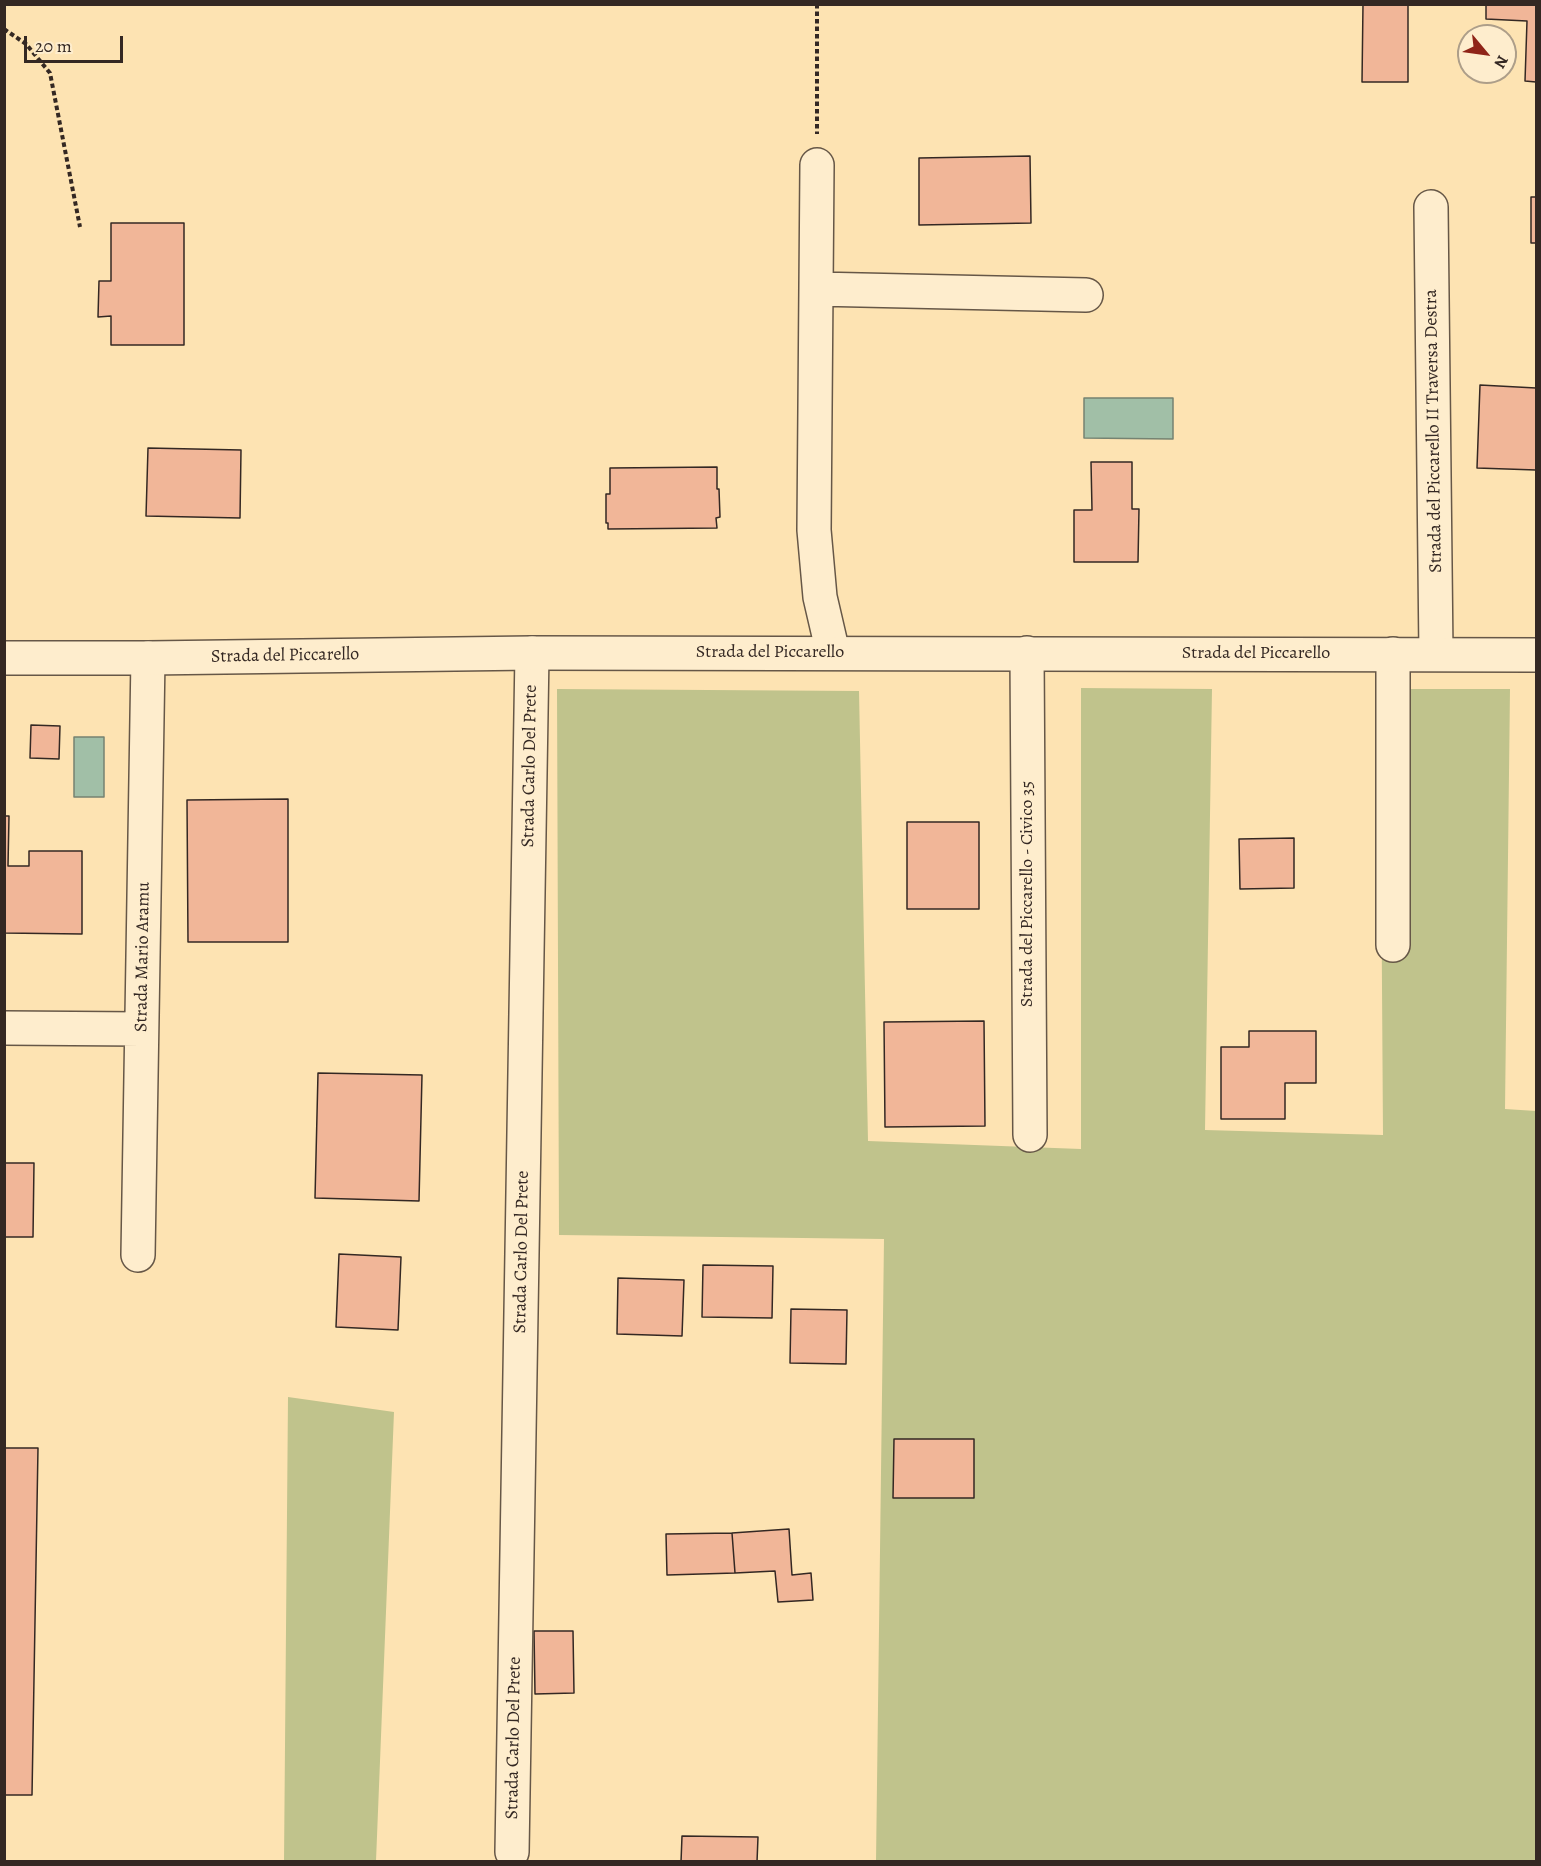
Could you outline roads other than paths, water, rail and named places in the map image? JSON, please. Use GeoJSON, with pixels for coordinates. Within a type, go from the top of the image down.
{"type":"FeatureCollection","features":[{"type":"Feature","properties":{"kind":"street"},"geometry":{"type":"LineString","coordinates":[[817,165],[813,530],[820,597],[833,653]]}},
{"type":"Feature","properties":{"kind":"street","name":"Strada del Piccarello II Traversa Destra"},"geometry":{"type":"LineString","coordinates":[[1431,207],[1436,654]]}},
{"type":"Feature","properties":{"kind":"street"},"geometry":{"type":"LineString","coordinates":[[816,290],[1086,295]]}},
{"type":"Feature","properties":{"kind":"street","name":"Strada del Piccarello"},"geometry":{"type":"LineString","coordinates":[[4,658],[532,653],[1027,652],[1536,655]]}},
{"type":"Feature","properties":{"kind":"street","name":"Strada del Piccarello - Civico 35"},"geometry":{"type":"LineString","coordinates":[[1027,652],[1030,1135]]}},
{"type":"Feature","properties":{"kind":"street","name":"Strada Carlo Del Prete"},"geometry":{"type":"LineString","coordinates":[[512,1852],[532,653]]}},
{"type":"Feature","properties":{"kind":"street"},"geometry":{"type":"LineString","coordinates":[[1393,654],[1393,945]]}},
{"type":"Feature","properties":{"kind":"street","name":"Strada Mario Aramu"},"geometry":{"type":"LineString","coordinates":[[138,1255],[148,658]]}},
{"type":"Feature","properties":{"kind":"street"},"geometry":{"type":"LineString","coordinates":[[4,1028],[141,1029]]}}]}
